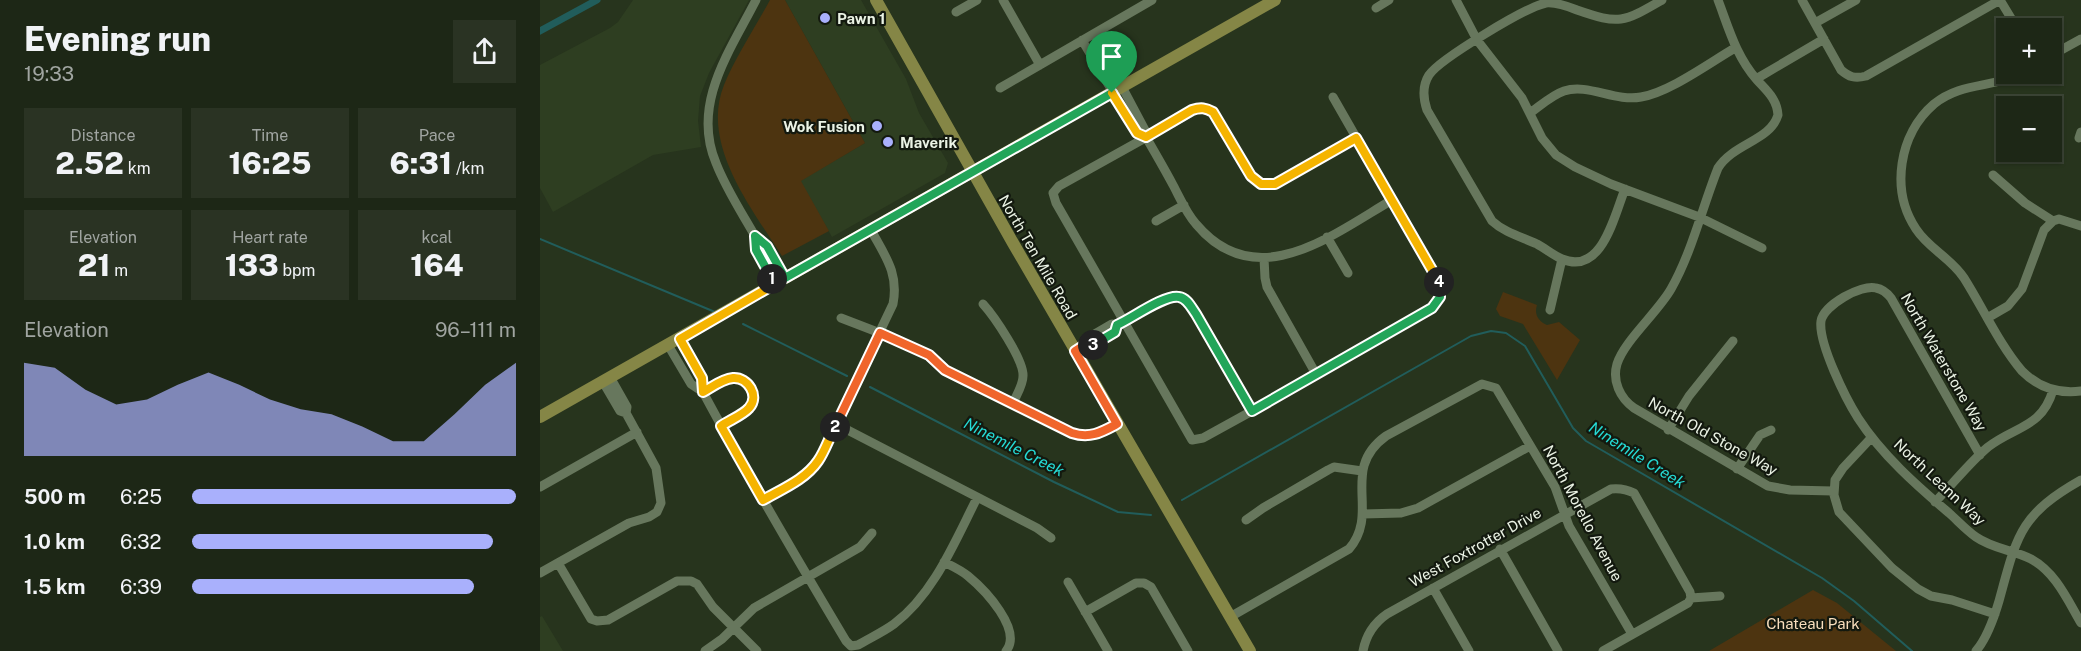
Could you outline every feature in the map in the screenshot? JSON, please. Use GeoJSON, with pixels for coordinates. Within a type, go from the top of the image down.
{"type":"FeatureCollection","features":[{"type":"Feature","properties":{"kind":"main road","name":"North Ten Mile Road"},"geometry":{"type":"LineString","coordinates":[[876,0],[972,172],[1081,348],[1117,424],[1250,651]]}},
{"type":"Feature","properties":{"kind":"main road"},"geometry":{"type":"LineString","coordinates":[[540,417],[1275,0]]}},
{"type":"Feature","properties":{"kind":"street"},"geometry":{"type":"LineString","coordinates":[[756,0],[717,74],[708,110],[709,139],[721,176],[755,236],[767,246],[780,281]]}},
{"type":"Feature","properties":{"kind":"street"},"geometry":{"type":"LineString","coordinates":[[956,12],[977,0]]}},
{"type":"Feature","properties":{"kind":"street"},"geometry":{"type":"LineString","coordinates":[[1003,0],[1040,65]]}},
{"type":"Feature","properties":{"kind":"street"},"geometry":{"type":"LineString","coordinates":[[1000,88],[1152,0]]}},
{"type":"Feature","properties":{"kind":"street"},"geometry":{"type":"LineString","coordinates":[[1376,8],[1389,0]]}},
{"type":"Feature","properties":{"kind":"street"},"geometry":{"type":"LineString","coordinates":[[1456,0],[1477,40],[1522,98],[1542,138],[1562,159],[1625,189],[1699,217],[1762,248]]}},
{"type":"Feature","properties":{"kind":"street"},"geometry":{"type":"LineString","coordinates":[[1625,189],[1599,251],[1594,256],[1579,262],[1562,259],[1538,245],[1503,230],[1492,221],[1427,110],[1424,88],[1436,67],[1536,6],[1548,3],[1563,4],[1612,21],[1635,16],[1662,0]]}},
{"type":"Feature","properties":{"kind":"street","name":"North Old Stone Way"},"geometry":{"type":"LineString","coordinates":[[1718,0],[1735,48],[1742,61],[1772,96],[1778,115],[1776,122],[1766,133],[1736,149],[1718,168],[1673,286],[1624,350],[1616,370],[1617,385],[1623,398],[1634,408],[1668,430],[1775,488],[1833,492]]}},
{"type":"Feature","properties":{"kind":"street"},"geometry":{"type":"LineString","coordinates":[[1802,0],[1841,70],[1853,78],[1866,76],[2000,0],[2011,18]]}},
{"type":"Feature","properties":{"kind":"street"},"geometry":{"type":"LineString","coordinates":[[1815,23],[1856,0]]}},
{"type":"Feature","properties":{"kind":"street"},"geometry":{"type":"LineString","coordinates":[[1094,34],[1137,133],[1146,137],[1196,224],[1212,239],[1238,253],[1264,258],[1299,252],[1392,200]]}},
{"type":"Feature","properties":{"kind":"street"},"geometry":{"type":"LineString","coordinates":[[1756,79],[1824,39]]}},
{"type":"Feature","properties":{"kind":"street"},"geometry":{"type":"LineString","coordinates":[[2062,49],[2081,39]]}},
{"type":"Feature","properties":{"kind":"street"},"geometry":{"type":"LineString","coordinates":[[1082,40],[1118,90]]}},
{"type":"Feature","properties":{"kind":"street"},"geometry":{"type":"LineString","coordinates":[[1530,113],[1557,94],[1570,89],[1582,89],[1620,98],[1653,94],[1735,48]]}},
{"type":"Feature","properties":{"kind":"street"},"geometry":{"type":"LineString","coordinates":[[1996,82],[1975,85],[1955,92],[1935,104],[1920,120],[1907,142],[1902,161],[1901,189],[1905,207],[1915,228],[1926,242],[1956,267],[2022,371],[2039,384],[2053,390],[2081,391]]}},
{"type":"Feature","properties":{"kind":"street"},"geometry":{"type":"LineString","coordinates":[[1333,97],[1438,282],[1441,289],[1440,297],[1432,308],[1203,438],[1192,440],[1120,324],[1056,203],[1053,193],[1059,186],[1199,108],[1207,108],[1213,112],[1251,176],[1261,184],[1275,184],[1356,138]]}},
{"type":"Feature","properties":{"kind":"street"},"geometry":{"type":"LineString","coordinates":[[1993,175],[2025,203],[2053,221]]}},
{"type":"Feature","properties":{"kind":"street"},"geometry":{"type":"LineString","coordinates":[[1156,221],[1184,205]]}},
{"type":"Feature","properties":{"kind":"street"},"geometry":{"type":"LineString","coordinates":[[1989,317],[2008,306],[2018,295],[2025,283],[2044,230],[2053,221],[2059,219],[2081,226]]}},
{"type":"Feature","properties":{"kind":"street"},"geometry":{"type":"LineString","coordinates":[[763,500],[798,480],[812,468],[823,453],[893,304],[896,291],[895,279],[871,230]]}},
{"type":"Feature","properties":{"kind":"street"},"geometry":{"type":"LineString","coordinates":[[1327,237],[1348,273]]}},
{"type":"Feature","properties":{"kind":"street"},"geometry":{"type":"LineString","coordinates":[[1264,258],[1264,278],[1267,287],[1316,374]]}},
{"type":"Feature","properties":{"kind":"street"},"geometry":{"type":"LineString","coordinates":[[1550,310],[1562,259]]}},
{"type":"Feature","properties":{"kind":"street","name":"North Leann Way"},"geometry":{"type":"LineString","coordinates":[[1878,288],[1869,287],[1860,290],[1833,304],[1821,320],[1825,342],[1843,390],[1859,419],[1872,437],[1920,488],[1977,538],[1990,545],[2031,559],[2049,573],[2081,623]]}},
{"type":"Feature","properties":{"kind":"street","name":"North Waterstone Way"},"geometry":{"type":"LineString","coordinates":[[1878,288],[1891,298],[1980,455]]}},
{"type":"Feature","properties":{"kind":"street"},"geometry":{"type":"LineString","coordinates":[[1081,348],[1115,332],[1120,324],[1168,298],[1178,297],[1186,301],[1196,314],[1252,411]]}},
{"type":"Feature","properties":{"kind":"street"},"geometry":{"type":"LineString","coordinates":[[983,304],[993,315],[1023,369],[1022,384],[1013,403]]}},
{"type":"Feature","properties":{"kind":"street"},"geometry":{"type":"LineString","coordinates":[[841,318],[929,355],[945,370],[1081,436],[1100,433],[1117,424]]}},
{"type":"Feature","properties":{"kind":"street"},"geometry":{"type":"LineString","coordinates":[[680,339],[702,378],[703,392],[721,426],[807,577],[846,642],[851,645],[858,645],[896,623],[919,599],[944,561],[978,498]]}},
{"type":"Feature","properties":{"kind":"street"},"geometry":{"type":"LineString","coordinates":[[1668,430],[1689,396],[1733,341]]}},
{"type":"Feature","properties":{"kind":"street"},"geometry":{"type":"LineString","coordinates":[[668,345],[691,384],[703,392]]}},
{"type":"Feature","properties":{"kind":"street"},"geometry":{"type":"LineString","coordinates":[[703,392],[732,378],[746,382],[751,388],[752,404],[748,410],[721,426]]}},
{"type":"Feature","properties":{"kind":"street"},"geometry":{"type":"LineString","coordinates":[[540,573],[629,523],[649,517],[657,512],[661,503],[656,468],[626,413],[620,411],[607,380]]}},
{"type":"Feature","properties":{"kind":"street","name":"North Morello Avenue"},"geometry":{"type":"LineString","coordinates":[[1362,471],[1370,451],[1386,436],[1482,384],[1496,388],[1555,487],[1561,500],[1563,515],[1632,634]]}},
{"type":"Feature","properties":{"kind":"street"},"geometry":{"type":"LineString","coordinates":[[1935,502],[1992,444],[2041,415],[2053,390]]}},
{"type":"Feature","properties":{"kind":"street"},"geometry":{"type":"LineString","coordinates":[[836,424],[1038,528],[1051,538]]}},
{"type":"Feature","properties":{"kind":"street"},"geometry":{"type":"LineString","coordinates":[[1737,469],[1760,435],[1772,430]]}},
{"type":"Feature","properties":{"kind":"street"},"geometry":{"type":"LineString","coordinates":[[540,487],[637,432]]}},
{"type":"Feature","properties":{"kind":"street"},"geometry":{"type":"LineString","coordinates":[[1872,437],[1839,474],[1833,492],[1839,512],[1910,584],[1931,596],[1952,600],[1995,614]]}},
{"type":"Feature","properties":{"kind":"street"},"geometry":{"type":"LineString","coordinates":[[1363,514],[1401,513],[1418,508],[1530,446]]}},
{"type":"Feature","properties":{"kind":"street"},"geometry":{"type":"LineString","coordinates":[[1230,617],[1343,554],[1358,537],[1363,514],[1362,471],[1334,467],[1246,520]]}},
{"type":"Feature","properties":{"kind":"street"},"geometry":{"type":"LineString","coordinates":[[1991,651],[1978,648],[1995,614],[2012,552],[2023,528],[2036,511],[2081,480]]}},
{"type":"Feature","properties":{"kind":"street","name":"West Foxtrotter Drive"},"geometry":{"type":"LineString","coordinates":[[1363,651],[1368,635],[1381,618],[1500,549],[1611,489],[1626,489],[1634,494],[1690,592],[1691,598]]}},
{"type":"Feature","properties":{"kind":"street"},"geometry":{"type":"LineString","coordinates":[[705,651],[734,628],[754,608],[860,547],[872,533]]}},
{"type":"Feature","properties":{"kind":"street"},"geometry":{"type":"LineString","coordinates":[[1500,549],[1558,651]]}},
{"type":"Feature","properties":{"kind":"street"},"geometry":{"type":"LineString","coordinates":[[944,561],[969,576],[989,597],[1009,629],[1009,647]]}},
{"type":"Feature","properties":{"kind":"street"},"geometry":{"type":"LineString","coordinates":[[558,563],[587,615],[597,621],[608,620],[677,581],[683,580],[697,584],[713,607],[757,651]]}},
{"type":"Feature","properties":{"kind":"street"},"geometry":{"type":"LineString","coordinates":[[1068,582],[1108,651]]}},
{"type":"Feature","properties":{"kind":"street"},"geometry":{"type":"LineString","coordinates":[[1085,612],[1136,583],[1144,583],[1152,587],[1188,651]]}},
{"type":"Feature","properties":{"kind":"street"},"geometry":{"type":"LineString","coordinates":[[1433,588],[1469,651]]}},
{"type":"Feature","properties":{"kind":"street"},"geometry":{"type":"LineString","coordinates":[[1604,651],[1688,603],[1691,598],[1720,596]]}},
{"type":"Feature","properties":{"kind":"shaded area"},"geometry":{"type":"Polygon","coordinates":[[[633,0],[749,0],[709,73],[700,96],[698,121],[701,147],[653,155],[553,212],[540,188],[540,65],[610,28],[618,22],[633,0]]]}},
{"type":"Feature","properties":{"kind":"shaded area"},"geometry":{"type":"Polygon","coordinates":[[[785,0],[861,0],[906,79],[919,113],[948,163],[945,173],[832,237],[800,181],[865,143],[785,0]]]}},
{"type":"Feature","properties":{"kind":"shaded area"},"geometry":{"type":"Polygon","coordinates":[[[542,616],[563,651],[540,651],[540,617],[542,616]]]}},
{"type":"Feature","properties":{"kind":"green space"},"geometry":{"type":"Polygon","coordinates":[[[770,0],[785,0],[865,143],[801,181],[829,231],[782,256],[744,197],[733,175],[724,153],[719,130],[718,107],[724,85],[770,0]]]}},
{"type":"Feature","properties":{"kind":"green space"},"geometry":{"type":"Polygon","coordinates":[[[1503,292],[1537,305],[1536,314],[1541,321],[1547,325],[1559,322],[1580,340],[1557,380],[1523,324],[1500,316],[1496,309],[1503,292]]]}},
{"type":"Feature","properties":{"kind":"green space","name":"Chateau Park"},"geometry":{"type":"Polygon","coordinates":[[[1813,590],[1837,603],[1896,651],[1709,651],[1813,590]]]}},
{"type":"Feature","properties":{"kind":"waterway"},"geometry":{"type":"LineString","coordinates":[[540,31],[597,0]]}},
{"type":"Feature","properties":{"kind":"waterway","name":"Ninemile Creek"},"geometry":{"type":"LineString","coordinates":[[540,239],[715,312]]}},
{"type":"Feature","properties":{"kind":"waterway","name":"Ninemile Creek"},"geometry":{"type":"LineString","coordinates":[[743,324],[847,376]]}},
{"type":"Feature","properties":{"kind":"waterway","name":"Ninemile Creek"},"geometry":{"type":"LineString","coordinates":[[1182,500],[1471,336],[1491,331],[1506,333],[1525,346],[1573,428],[1586,441],[1822,578],[1854,601],[1912,651]]}},
{"type":"Feature","properties":{"kind":"waterway","name":"Ninemile Creek"},"geometry":{"type":"LineString","coordinates":[[870,387],[1054,482],[1118,512],[1151,515]]}},
{"type":"Feature","properties":{"kind":"place","name":"Pawn 1"},"geometry":{"type":"Point","coordinates":[825,18]}},
{"type":"Feature","properties":{"kind":"place","name":"Wok Fusion"},"geometry":{"type":"Point","coordinates":[877,126]}},
{"type":"Feature","properties":{"kind":"place","name":"Maverik"},"geometry":{"type":"Point","coordinates":[888,142]}},
{"type":"Feature","properties":{"kind":"route"},"geometry":{"type":"LineString","coordinates":[[1112,93],[1137,133],[1146,137],[1192,110],[1207,108],[1213,112],[1251,176],[1261,184],[1275,184],[1356,138],[1438,282],[1441,289],[1437,303],[1252,411],[1196,314],[1186,301],[1178,297],[1168,298],[1117,325],[1115,332],[1075,351],[1117,424],[1100,433],[1081,436],[945,370],[929,355],[880,333],[818,461],[806,475],[763,500],[721,426],[748,410],[752,404],[751,388],[746,382],[732,378],[703,392],[702,378],[680,339],[775,284],[756,250],[755,236],[767,246],[785,278],[1112,93]]}}]}
